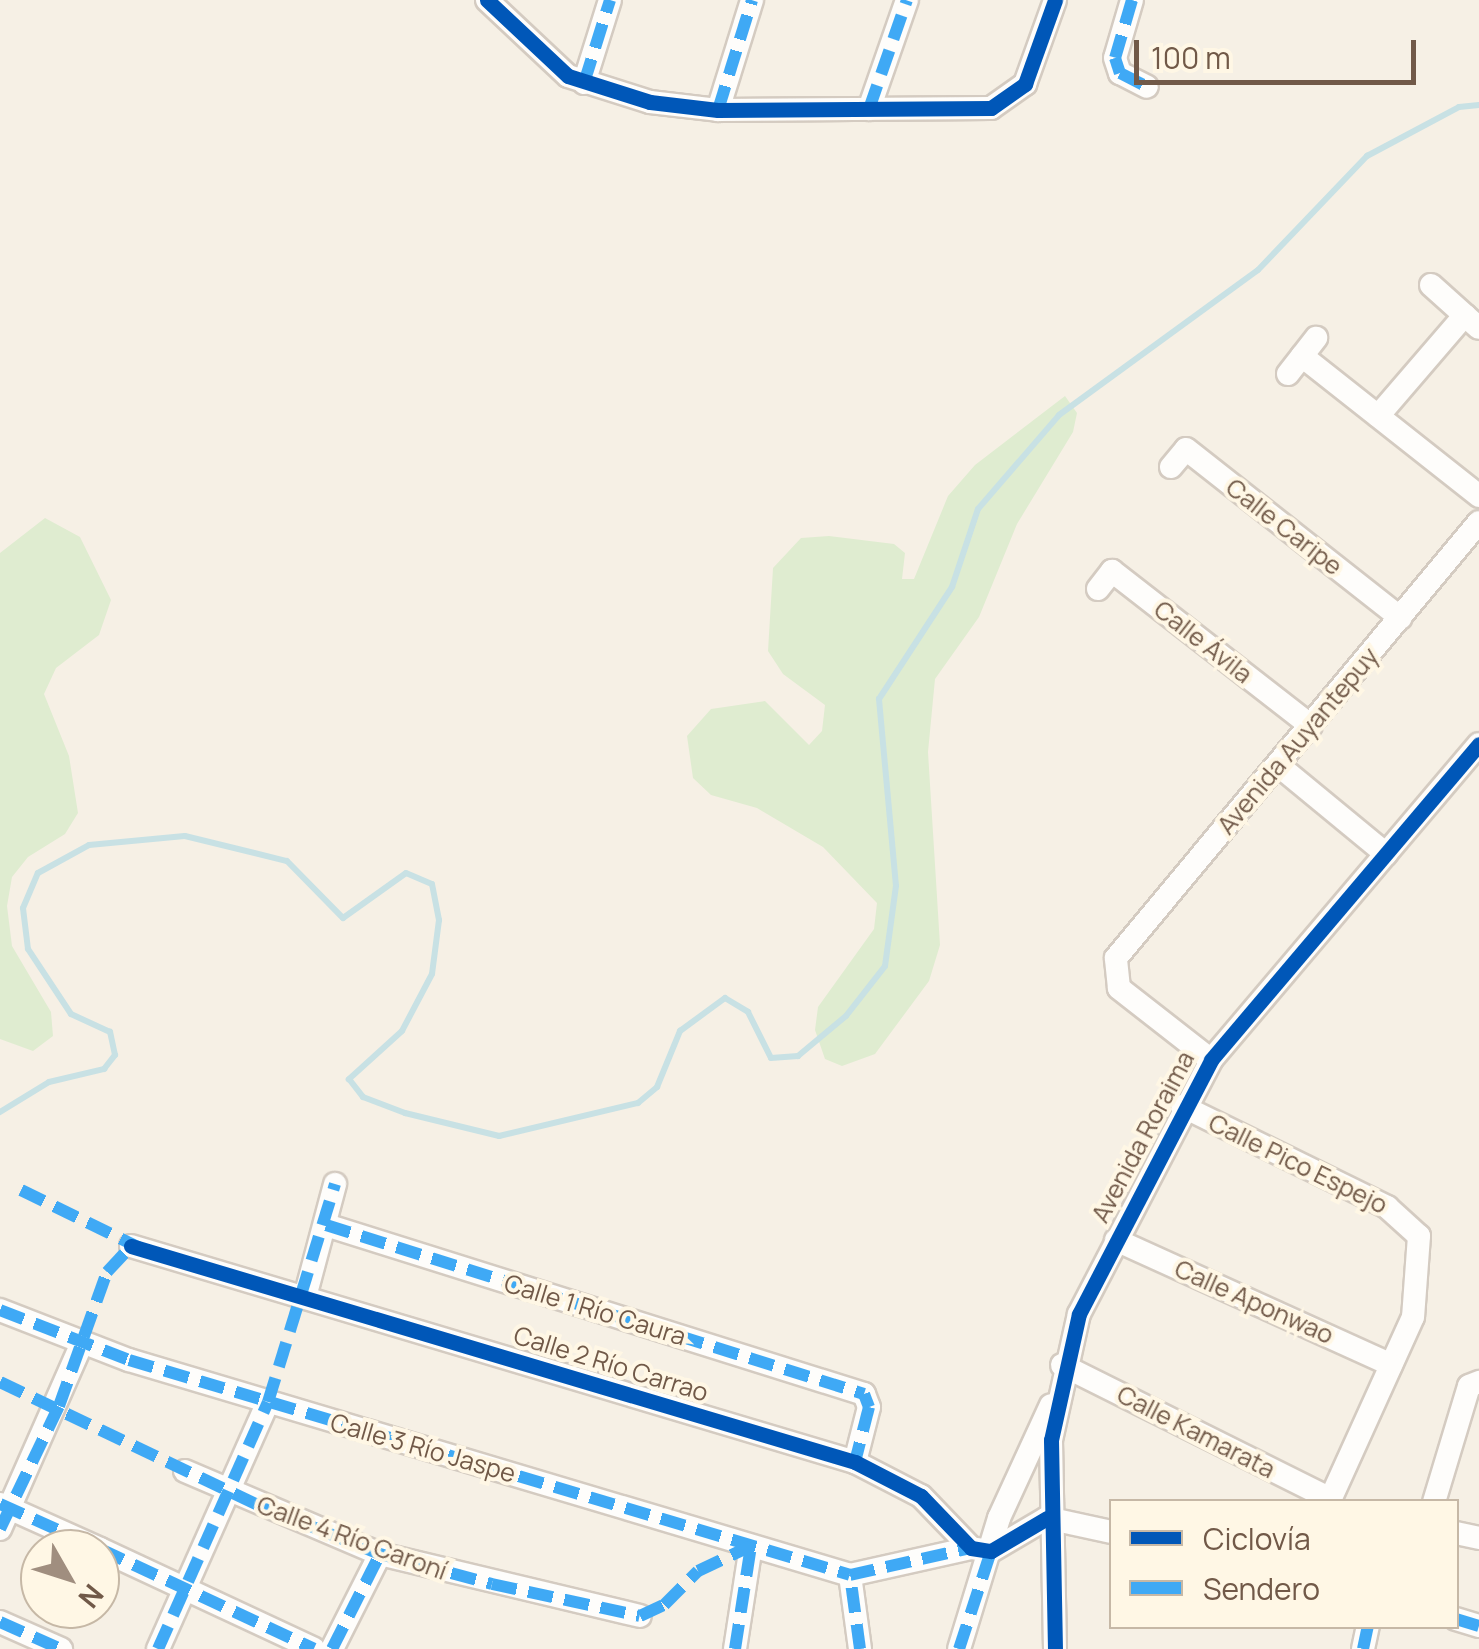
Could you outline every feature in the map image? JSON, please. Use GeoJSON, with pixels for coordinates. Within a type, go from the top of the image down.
{"type":"FeatureCollection","features":[{"type":"Feature","properties":{"kind":"street"},"geometry":{"type":"LineString","coordinates":[[487,0],[553,65],[584,83],[718,110],[1003,103],[1025,84],[1055,0]]}},
{"type":"Feature","properties":{"kind":"street"},"geometry":{"type":"LineString","coordinates":[[584,83],[610,0]]}},
{"type":"Feature","properties":{"kind":"street"},"geometry":{"type":"LineString","coordinates":[[718,110],[752,0]]}},
{"type":"Feature","properties":{"kind":"street"},"geometry":{"type":"LineString","coordinates":[[869,109],[907,0]]}},
{"type":"Feature","properties":{"kind":"street"},"geometry":{"type":"LineString","coordinates":[[1132,0],[1115,58],[1130,81],[1147,87]]}},
{"type":"Feature","properties":{"kind":"street"},"geometry":{"type":"LineString","coordinates":[[1378,416],[1472,322],[1431,286]]}},
{"type":"Feature","properties":{"kind":"street"},"geometry":{"type":"LineString","coordinates":[[1302,356],[1479,496]]}},
{"type":"Feature","properties":{"kind":"street","name":"Calle Caripe"},"geometry":{"type":"LineString","coordinates":[[1171,466],[1186,450],[1401,618]]}},
{"type":"Feature","properties":{"kind":"street","name":"Avenida Auyantepuy"},"geometry":{"type":"LineString","coordinates":[[1211,1060],[1120,988],[1116,958],[1479,522]]}},
{"type":"Feature","properties":{"kind":"street","name":"Calle Ávila"},"geometry":{"type":"LineString","coordinates":[[1098,589],[1112,572],[1311,726]]}},
{"type":"Feature","properties":{"kind":"street","name":"Avenida Roraima"},"geometry":{"type":"LineString","coordinates":[[1058,1646],[1047,1518],[1055,1397],[1062,1365],[1116,1240],[1182,1106],[1211,1060],[1479,744]]}},
{"type":"Feature","properties":{"kind":"street"},"geometry":{"type":"LineString","coordinates":[[1278,764],[1386,854]]}},
{"type":"Feature","properties":{"kind":"street","name":"Calle Pico Espejo"},"geometry":{"type":"LineString","coordinates":[[1182,1106],[1414,1226],[1422,1286],[1392,1365],[1330,1499]]}},
{"type":"Feature","properties":{"kind":"street"},"geometry":{"type":"LineString","coordinates":[[305,1297],[335,1184]]}},
{"type":"Feature","properties":{"kind":"street","name":"Calle 1 Río Caura"},"geometry":{"type":"LineString","coordinates":[[326,1225],[864,1394],[869,1407],[855,1462]]}},
{"type":"Feature","properties":{"kind":"street","name":"Calle Aponwao"},"geometry":{"type":"LineString","coordinates":[[1116,1240],[1392,1365]]}},
{"type":"Feature","properties":{"kind":"street","name":"Calle 2 Río Carrao"},"geometry":{"type":"LineString","coordinates":[[131,1246],[855,1462],[921,1496],[981,1549]]}},
{"type":"Feature","properties":{"kind":"street","name":"Calle 3 Río Jaspe"},"geometry":{"type":"LineString","coordinates":[[0,1310],[82,1343],[268,1402],[850,1575]]}},
{"type":"Feature","properties":{"kind":"street"},"geometry":{"type":"LineString","coordinates":[[45,1529],[3,1514],[82,1343]]}},
{"type":"Feature","properties":{"kind":"street","name":"Calle Kamarata"},"geometry":{"type":"LineString","coordinates":[[1062,1365],[1328,1499]]}},
{"type":"Feature","properties":{"kind":"street"},"geometry":{"type":"LineString","coordinates":[[1435,1499],[1468,1386],[1479,1382]]}},
{"type":"Feature","properties":{"kind":"street"},"geometry":{"type":"LineString","coordinates":[[959,1649],[981,1549],[1055,1397]]}},
{"type":"Feature","properties":{"kind":"street"},"geometry":{"type":"LineString","coordinates":[[158,1649],[268,1402]]}},
{"type":"Feature","properties":{"kind":"street","name":"Calle 4 Río Caroní"},"geometry":{"type":"LineString","coordinates":[[186,1471],[380,1554],[640,1616]]}},
{"type":"Feature","properties":{"kind":"street"},"geometry":{"type":"LineString","coordinates":[[860,1649],[850,1575],[981,1549],[1047,1518],[1109,1531]]}},
{"type":"Feature","properties":{"kind":"street"},"geometry":{"type":"LineString","coordinates":[[735,1649],[751,1546]]}},
{"type":"Feature","properties":{"kind":"street"},"geometry":{"type":"LineString","coordinates":[[332,1649],[380,1554]]}},
{"type":"Feature","properties":{"kind":"street"},"geometry":{"type":"LineString","coordinates":[[120,1558],[314,1649]]}},
{"type":"Feature","properties":{"kind":"street"},"geometry":{"type":"LineString","coordinates":[[0,1622],[61,1649]]}},
{"type":"Feature","properties":{"kind":"green space"},"geometry":{"type":"Polygon","coordinates":[[[1065,396],[1077,413],[1073,432],[1017,524],[979,617],[935,679],[928,752],[940,945],[929,981],[875,1054],[842,1066],[825,1059],[815,1030],[818,1007],[874,929],[877,903],[823,847],[757,808],[711,795],[693,778],[687,736],[711,709],[765,701],[809,745],[822,731],[825,705],[783,674],[768,651],[773,568],[801,538],[829,536],[894,544],[905,553],[902,579],[914,579],[948,496],[975,465],[1065,396]]]}},
{"type":"Feature","properties":{"kind":"green space"},"geometry":{"type":"Polygon","coordinates":[[[45,518],[80,537],[111,600],[99,635],[56,668],[44,694],[69,756],[78,813],[65,834],[28,857],[12,877],[7,906],[12,946],[51,1012],[53,1036],[33,1051],[0,1039],[0,553],[45,518]]]}},
{"type":"Feature","properties":{"kind":"waterway"},"geometry":{"type":"LineString","coordinates":[[0,1112],[49,1082],[104,1069],[115,1055],[110,1032],[71,1014],[28,949],[23,908],[38,873],[89,845],[185,836],[287,861],[343,918],[406,873],[432,884],[439,920],[432,974],[402,1031],[349,1079],[363,1097],[405,1113],[499,1136],[638,1103],[657,1087],[680,1031],[725,998],[748,1012],[771,1058],[798,1056],[846,1016],[885,966],[896,886],[879,699],[952,587],[978,509],[1059,415],[1258,270],[1367,156],[1459,107],[1479,105]]}},
{"type":"Feature","properties":{"kind":"marked path"},"geometry":{"type":"LineString","coordinates":[[584,83],[610,0]]}},
{"type":"Feature","properties":{"kind":"marked path"},"geometry":{"type":"LineString","coordinates":[[718,110],[752,0]]}},
{"type":"Feature","properties":{"kind":"marked path"},"geometry":{"type":"LineString","coordinates":[[869,109],[907,0]]}},
{"type":"Feature","properties":{"kind":"marked path"},"geometry":{"type":"LineString","coordinates":[[1132,0],[1115,58],[1120,73],[1147,87]]}},
{"type":"Feature","properties":{"kind":"marked path"},"geometry":{"type":"LineString","coordinates":[[158,1649],[268,1402],[335,1184]]}},
{"type":"Feature","properties":{"kind":"marked path"},"geometry":{"type":"LineString","coordinates":[[21,1190],[140,1248]]}},
{"type":"Feature","properties":{"kind":"marked path"},"geometry":{"type":"LineString","coordinates":[[326,1225],[864,1394],[869,1407],[855,1462]]}},
{"type":"Feature","properties":{"kind":"marked path"},"geometry":{"type":"LineString","coordinates":[[0,1529],[59,1406],[107,1272],[131,1246]]}},
{"type":"Feature","properties":{"kind":"marked path"},"geometry":{"type":"LineString","coordinates":[[0,1310],[129,1360],[850,1575]]}},
{"type":"Feature","properties":{"kind":"marked path"},"geometry":{"type":"LineString","coordinates":[[0,1382],[258,1505],[380,1554],[492,1584],[640,1616],[664,1605],[698,1571],[751,1546]]}},
{"type":"Feature","properties":{"kind":"marked path"},"geometry":{"type":"LineString","coordinates":[[0,1504],[56,1529]]}},
{"type":"Feature","properties":{"kind":"marked path"},"geometry":{"type":"LineString","coordinates":[[735,1649],[751,1546]]}},
{"type":"Feature","properties":{"kind":"marked path"},"geometry":{"type":"LineString","coordinates":[[860,1649],[850,1575],[971,1548]]}},
{"type":"Feature","properties":{"kind":"marked path"},"geometry":{"type":"LineString","coordinates":[[959,1649],[991,1551]]}},
{"type":"Feature","properties":{"kind":"marked path"},"geometry":{"type":"LineString","coordinates":[[332,1649],[380,1554]]}},
{"type":"Feature","properties":{"kind":"marked path"},"geometry":{"type":"LineString","coordinates":[[120,1558],[314,1649]]}},
{"type":"Feature","properties":{"kind":"marked path"},"geometry":{"type":"LineString","coordinates":[[1459,1620],[1479,1626]]}},
{"type":"Feature","properties":{"kind":"marked path"},"geometry":{"type":"LineString","coordinates":[[0,1622],[61,1649]]}},
{"type":"Feature","properties":{"kind":"marked path"},"geometry":{"type":"LineString","coordinates":[[1363,1649],[1367,1629]]}},
{"type":"Feature","properties":{"kind":"cycle path"},"geometry":{"type":"LineString","coordinates":[[487,0],[568,76],[650,102],[718,110],[991,108],[1025,84],[1055,0]]}},
{"type":"Feature","properties":{"kind":"cycle path"},"geometry":{"type":"LineString","coordinates":[[1055,1649],[1051,1440],[1079,1314],[1211,1060],[1479,744]]}},
{"type":"Feature","properties":{"kind":"cycle path"},"geometry":{"type":"LineString","coordinates":[[131,1246],[855,1462],[921,1496],[971,1548],[991,1551],[1047,1518]]}}]}
